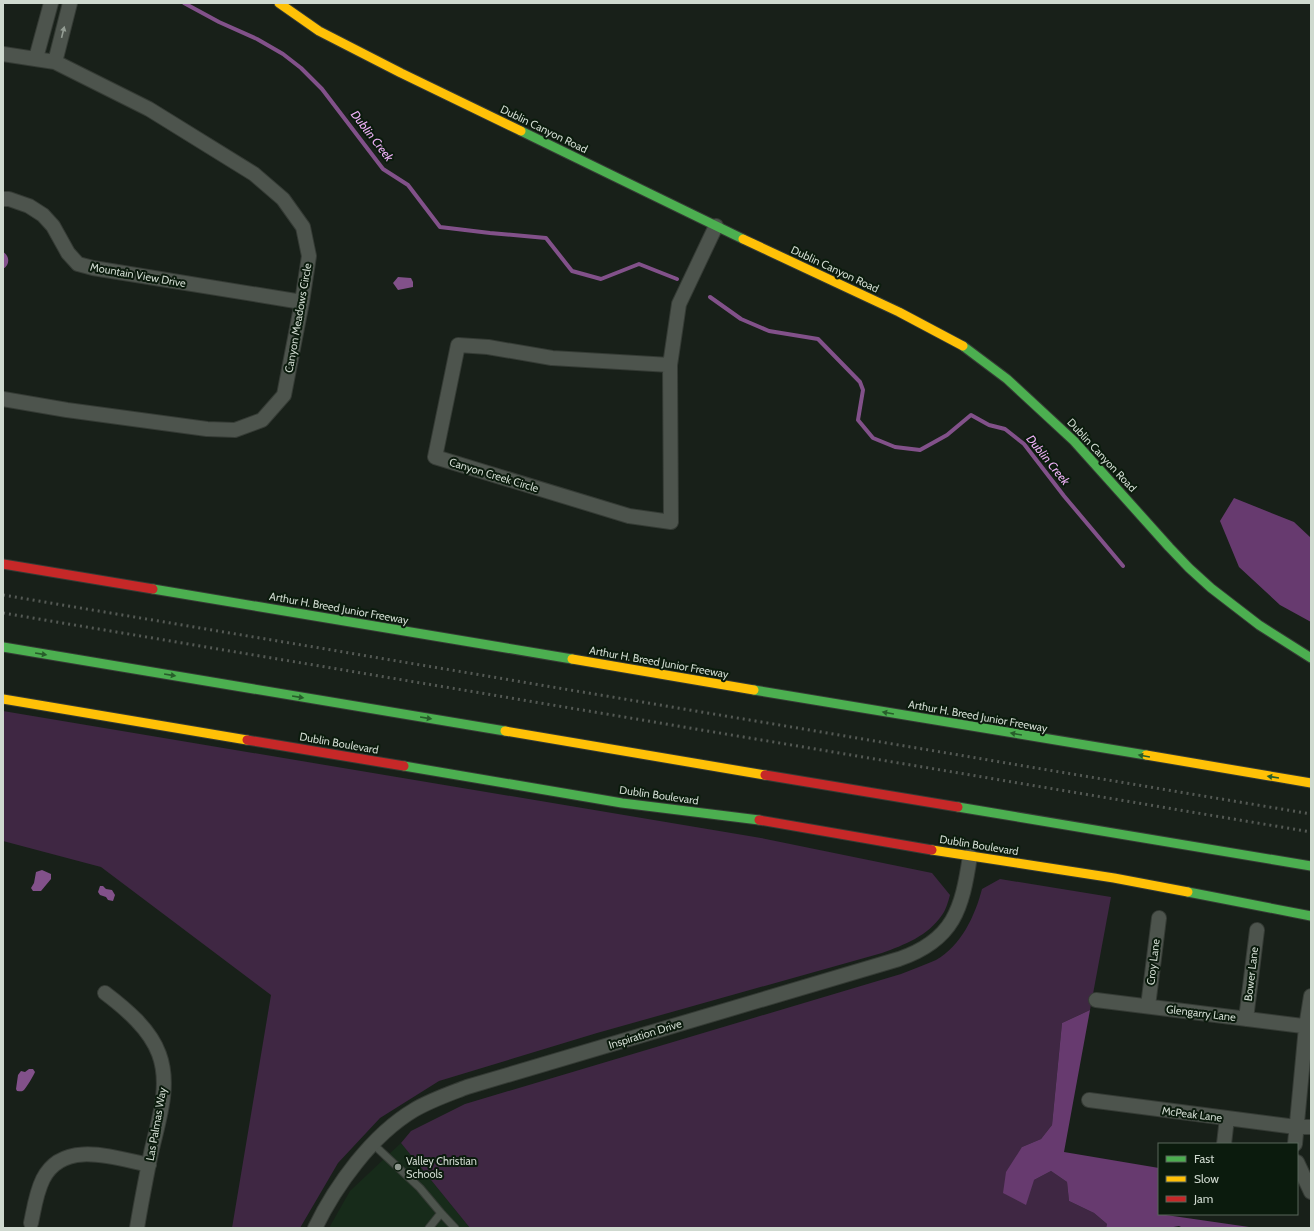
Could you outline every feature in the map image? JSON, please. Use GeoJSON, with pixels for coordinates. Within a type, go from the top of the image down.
{"type":"FeatureCollection","features":[{"type":"Feature","properties":{"kind":"main road","name":"Dublin Canyon Road"},"geometry":{"type":"LineString","coordinates":[[279,3],[319,31],[401,73],[716,226],[899,312],[958,343],[1007,379],[1074,441],[1169,547],[1205,583],[1259,625],[1311,658]]}},
{"type":"Feature","properties":{"kind":"main road","name":"Arthur H. Breed Junior Freeway"},"geometry":{"type":"LineString","coordinates":[[3,564],[1311,783]]}},
{"type":"Feature","properties":{"kind":"main road"},"geometry":{"type":"LineString","coordinates":[[3,647],[1311,866]]}},
{"type":"Feature","properties":{"kind":"main road","name":"Dublin Boulevard"},"geometry":{"type":"LineString","coordinates":[[3,699],[622,803],[771,822],[970,856],[1114,878],[1311,916]]}},
{"type":"Feature","properties":{"kind":"street"},"geometry":{"type":"LineString","coordinates":[[36,58],[52,3]]}},
{"type":"Feature","properties":{"kind":"street"},"geometry":{"type":"LineString","coordinates":[[55,62],[70,3]]}},
{"type":"Feature","properties":{"kind":"street","name":"Canyon Meadows Circle"},"geometry":{"type":"LineString","coordinates":[[3,54],[55,62],[150,109],[254,174],[284,199],[303,227],[308,256],[302,302],[284,395],[262,420],[234,430],[207,430],[67,410],[3,398]]}},
{"type":"Feature","properties":{"kind":"street","name":"Mountain View Drive"},"geometry":{"type":"LineString","coordinates":[[3,199],[9,199],[29,206],[43,215],[53,226],[68,253],[78,264],[93,268],[302,302]]}},
{"type":"Feature","properties":{"kind":"street","name":"Canyon Creek Circle"},"geometry":{"type":"LineString","coordinates":[[670,365],[552,358],[488,347],[458,345],[435,457],[629,516],[671,522],[670,365],[679,304],[716,226]]}},
{"type":"Feature","properties":{"kind":"street","name":"Inspiration Drive"},"geometry":{"type":"LineString","coordinates":[[315,1228],[339,1187],[373,1144],[412,1111],[432,1100],[453,1092],[884,963],[920,950],[938,937],[956,915],[964,893],[970,856]]}},
{"type":"Feature","properties":{"kind":"street","name":"Croy Lane"},"geometry":{"type":"LineString","coordinates":[[1148,1006],[1159,918]]}},
{"type":"Feature","properties":{"kind":"street","name":"Bower Lane"},"geometry":{"type":"LineString","coordinates":[[1246,1019],[1257,930]]}},
{"type":"Feature","properties":{"kind":"street","name":"Las Palmas Way"},"geometry":{"type":"LineString","coordinates":[[105,993],[134,1019],[149,1036],[157,1050],[164,1076],[163,1091],[136,1228]]}},
{"type":"Feature","properties":{"kind":"street"},"geometry":{"type":"LineString","coordinates":[[1295,1143],[1309,1027],[1311,996]]}},
{"type":"Feature","properties":{"kind":"street","name":"Glengarry Lane"},"geometry":{"type":"LineString","coordinates":[[1096,1000],[1309,1027]]}},
{"type":"Feature","properties":{"kind":"street","name":"McPeak Lane"},"geometry":{"type":"LineString","coordinates":[[1088,1100],[1296,1127],[1311,1127]]}},
{"type":"Feature","properties":{"kind":"street"},"geometry":{"type":"LineString","coordinates":[[1224,1143],[1227,1118]]}},
{"type":"Feature","properties":{"kind":"street"},"geometry":{"type":"LineString","coordinates":[[32,1223],[43,1178],[56,1164],[64,1159],[79,1154],[94,1154],[149,1165]]}},
{"type":"Feature","properties":{"kind":"street"},"geometry":{"type":"LineString","coordinates":[[1298,1164],[1311,1192]]}},
{"type":"Feature","properties":{"kind":"lane"},"geometry":{"type":"LineString","coordinates":[[373,1144],[420,1188],[455,1228]]}},
{"type":"Feature","properties":{"kind":"lane"},"geometry":{"type":"LineString","coordinates":[[429,1228],[441,1213]]}},
{"type":"Feature","properties":{"kind":"shaded area"},"geometry":{"type":"Polygon","coordinates":[[[3,252],[8,258],[8,263],[3,269],[3,252]]]}},
{"type":"Feature","properties":{"kind":"shaded area"},"geometry":{"type":"Polygon","coordinates":[[[398,277],[411,278],[413,287],[398,290],[393,283],[398,277]]]}},
{"type":"Feature","properties":{"kind":"shaded area"},"geometry":{"type":"Polygon","coordinates":[[[1234,498],[1294,522],[1311,538],[1311,622],[1280,605],[1239,567],[1220,521],[1234,498]]]}},
{"type":"Feature","properties":{"kind":"shaded area"},"geometry":{"type":"Polygon","coordinates":[[[3,711],[761,838],[932,873],[950,895],[943,913],[930,929],[899,947],[597,1033],[439,1081],[380,1118],[338,1163],[300,1228],[232,1228],[271,995],[101,867],[3,841],[3,711]]]}},
{"type":"Feature","properties":{"kind":"shaded area"},"geometry":{"type":"Polygon","coordinates":[[[42,870],[51,874],[51,879],[41,891],[33,891],[31,888],[34,883],[36,872],[42,870]]]}},
{"type":"Feature","properties":{"kind":"shaded area"},"geometry":{"type":"Polygon","coordinates":[[[1000,879],[1111,897],[1090,1010],[1062,1023],[1052,1125],[1041,1139],[1022,1147],[1034,1180],[1051,1171],[1067,1182],[1069,1201],[1094,1213],[1107,1224],[1106,1228],[470,1228],[401,1143],[411,1131],[465,1104],[901,974],[936,960],[953,947],[960,939],[971,920],[982,889],[1000,879]]]}},
{"type":"Feature","properties":{"kind":"shaded area"},"geometry":{"type":"Polygon","coordinates":[[[100,886],[112,890],[115,895],[113,901],[100,895],[98,892],[100,886]]]}},
{"type":"Feature","properties":{"kind":"shaded area"},"geometry":{"type":"Polygon","coordinates":[[[1090,1010],[1064,1152],[1158,1168],[1158,1215],[1256,1228],[1183,1228],[1179,1226],[1168,1228],[1106,1228],[1107,1224],[1094,1213],[1069,1201],[1067,1182],[1051,1171],[1034,1180],[1026,1205],[1003,1193],[1006,1172],[1022,1147],[1041,1139],[1052,1125],[1062,1023],[1090,1010]]]}},
{"type":"Feature","properties":{"kind":"shaded area"},"geometry":{"type":"Polygon","coordinates":[[[29,1069],[33,1069],[35,1072],[33,1076],[24,1090],[17,1091],[18,1075],[21,1071],[25,1072],[29,1069]]]}},
{"type":"Feature","properties":{"kind":"shaded area","name":"Valley Christian Schools"},"geometry":{"type":"Polygon","coordinates":[[[401,1143],[470,1228],[329,1228],[350,1191],[401,1143]]]}},
{"type":"Feature","properties":{"kind":"waterway","name":"Dublin Creek"},"geometry":{"type":"LineString","coordinates":[[184,3],[219,22],[257,39],[283,54],[301,68],[322,89],[383,169],[408,185],[440,227],[546,238],[572,271],[601,279],[639,264],[677,279]]}},
{"type":"Feature","properties":{"kind":"waterway","name":"Dublin Creek"},"geometry":{"type":"LineString","coordinates":[[710,297],[741,319],[769,331],[818,339],[860,382],[863,390],[858,420],[873,438],[895,447],[920,450],[947,435],[971,415],[989,425],[1005,429],[1024,444],[1064,496],[1123,566]]}},
{"type":"Feature","properties":{"kind":"railway"},"geometry":{"type":"LineString","coordinates":[[3,595],[1311,814]]}},
{"type":"Feature","properties":{"kind":"railway"},"geometry":{"type":"LineString","coordinates":[[3,613],[1311,832]]}},
{"type":"Feature","properties":{"kind":"traffic: fast"},"geometry":{"type":"LineString","coordinates":[[521,131],[743,239]]}},
{"type":"Feature","properties":{"kind":"traffic: fast"},"geometry":{"type":"LineString","coordinates":[[963,346],[1007,379],[1074,441],[1169,547],[1211,588],[1259,625],[1311,658]]}},
{"type":"Feature","properties":{"kind":"traffic: fast"},"geometry":{"type":"LineString","coordinates":[[153,589],[572,659]]}},
{"type":"Feature","properties":{"kind":"traffic: fast"},"geometry":{"type":"LineString","coordinates":[[3,647],[505,731]]}},
{"type":"Feature","properties":{"kind":"traffic: fast"},"geometry":{"type":"LineString","coordinates":[[754,690],[1146,755]]}},
{"type":"Feature","properties":{"kind":"traffic: fast"},"geometry":{"type":"LineString","coordinates":[[404,766],[622,803],[759,820]]}},
{"type":"Feature","properties":{"kind":"traffic: fast"},"geometry":{"type":"LineString","coordinates":[[958,807],[1311,866]]}},
{"type":"Feature","properties":{"kind":"traffic: fast"},"geometry":{"type":"LineString","coordinates":[[1188,892],[1311,916]]}},
{"type":"Feature","properties":{"kind":"traffic: slow"},"geometry":{"type":"LineString","coordinates":[[279,3],[319,31],[401,73],[521,131]]}},
{"type":"Feature","properties":{"kind":"traffic: slow"},"geometry":{"type":"LineString","coordinates":[[743,239],[899,312],[963,346]]}},
{"type":"Feature","properties":{"kind":"traffic: slow"},"geometry":{"type":"LineString","coordinates":[[572,659],[754,690]]}},
{"type":"Feature","properties":{"kind":"traffic: slow"},"geometry":{"type":"LineString","coordinates":[[3,699],[247,740]]}},
{"type":"Feature","properties":{"kind":"traffic: slow"},"geometry":{"type":"LineString","coordinates":[[505,731],[765,775]]}},
{"type":"Feature","properties":{"kind":"traffic: slow"},"geometry":{"type":"LineString","coordinates":[[1146,755],[1311,783]]}},
{"type":"Feature","properties":{"kind":"traffic: slow"},"geometry":{"type":"LineString","coordinates":[[932,850],[1114,878],[1188,892]]}},
{"type":"Feature","properties":{"kind":"traffic: jam"},"geometry":{"type":"LineString","coordinates":[[3,564],[153,589]]}},
{"type":"Feature","properties":{"kind":"traffic: jam"},"geometry":{"type":"LineString","coordinates":[[247,740],[404,766]]}},
{"type":"Feature","properties":{"kind":"traffic: jam"},"geometry":{"type":"LineString","coordinates":[[765,775],[958,807]]}},
{"type":"Feature","properties":{"kind":"traffic: jam"},"geometry":{"type":"LineString","coordinates":[[759,820],[932,850]]}},
{"type":"Feature","properties":{"kind":"place","name":"Valley Christian Schools"},"geometry":{"type":"Point","coordinates":[398,1167]}}]}
